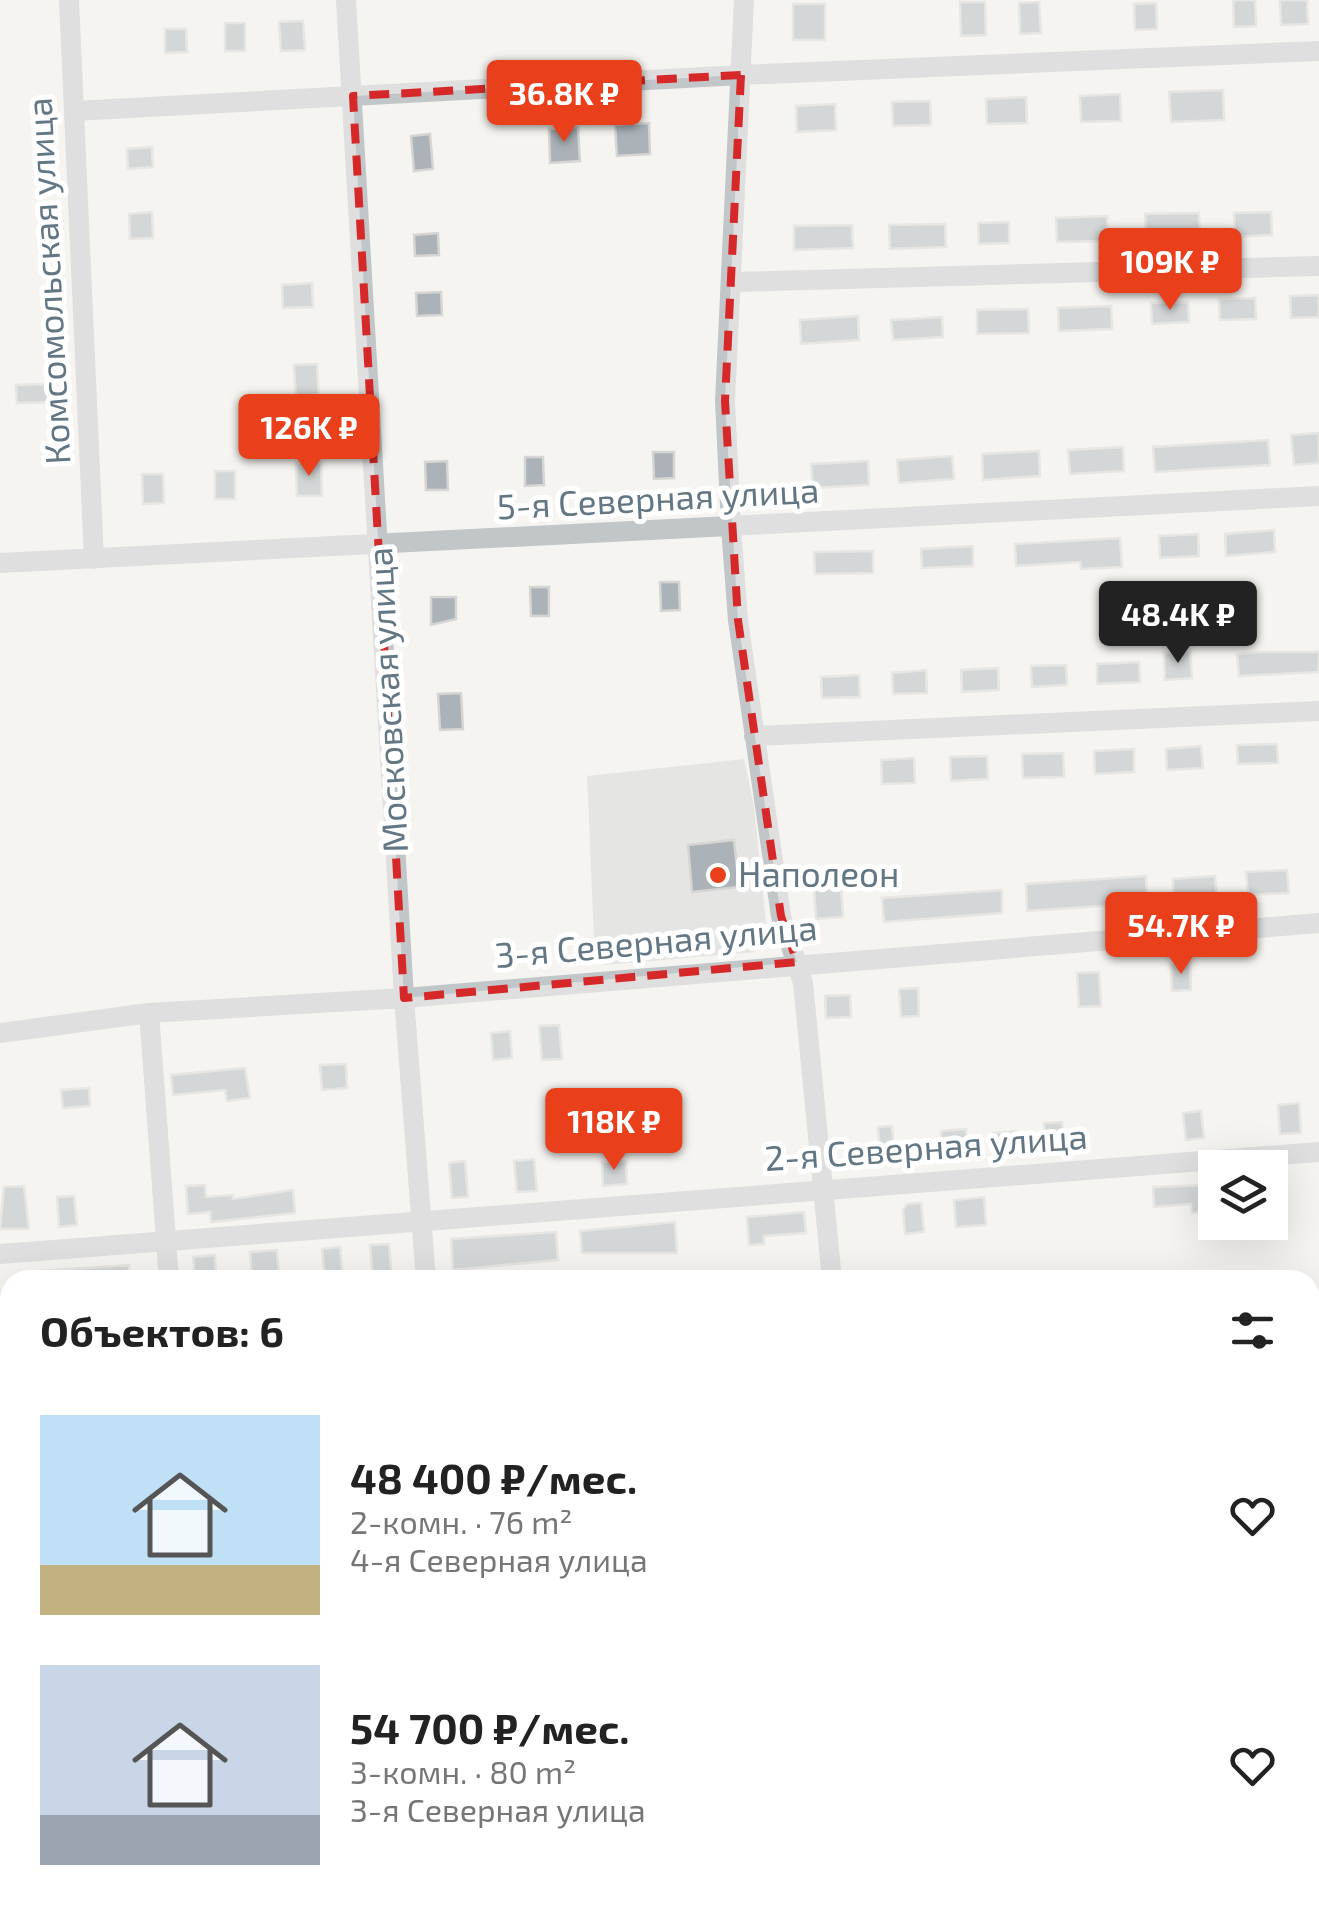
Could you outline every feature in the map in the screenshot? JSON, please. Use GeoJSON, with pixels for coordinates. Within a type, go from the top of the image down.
{"type":"FeatureCollection","features":[{"type":"Feature","properties":{"kind":"street","name":"Комсомольская улица"},"geometry":{"type":"LineString","coordinates":[[69,0],[94,558]]}},
{"type":"Feature","properties":{"kind":"street","name":"Московская улица"},"geometry":{"type":"LineString","coordinates":[[346,0],[404,998],[425,1270]]}},
{"type":"Feature","properties":{"kind":"street"},"geometry":{"type":"LineString","coordinates":[[744,0],[725,401],[731,527],[754,736],[781,916],[797,962],[809,1022],[831,1270]]}},
{"type":"Feature","properties":{"kind":"street"},"geometry":{"type":"LineString","coordinates":[[74,111],[741,75],[1319,52]]}},
{"type":"Feature","properties":{"kind":"street"},"geometry":{"type":"LineString","coordinates":[[732,282],[1319,266]]}},
{"type":"Feature","properties":{"kind":"street","name":"5-я Северная улица"},"geometry":{"type":"LineString","coordinates":[[0,563],[1319,496]]}},
{"type":"Feature","properties":{"kind":"street"},"geometry":{"type":"LineString","coordinates":[[754,736],[1319,711]]}},
{"type":"Feature","properties":{"kind":"street","name":"3-я Северная улица"},"geometry":{"type":"LineString","coordinates":[[0,1032],[149,1013],[404,998],[797,962],[1319,922]]}},
{"type":"Feature","properties":{"kind":"street"},"geometry":{"type":"LineString","coordinates":[[149,1013],[167,1270]]}},
{"type":"Feature","properties":{"kind":"street","name":"2-я Северная улица"},"geometry":{"type":"LineString","coordinates":[[0,1254],[1319,1152]]}},
{"type":"Feature","properties":{"kind":"highlighted area"},"geometry":{"type":"Polygon","coordinates":[[[741,75],[725,401],[738,620],[781,916],[797,962],[404,998],[353,96],[741,75]]]}},
{"type":"Feature","properties":{"kind":"shaded area"},"geometry":{"type":"Polygon","coordinates":[[[744,759],[754,806],[768,943],[755,952],[604,965],[594,938],[587,776],[744,759]]]}},
{"type":"Feature","properties":{"kind":"building"},"geometry":{"type":"Polygon","coordinates":[[[1233,0],[1255,0],[1256,26],[1234,27],[1233,0]]]}},
{"type":"Feature","properties":{"kind":"building"},"geometry":{"type":"Polygon","coordinates":[[[1280,0],[1307,0],[1308,24],[1281,25],[1280,0]]]}},
{"type":"Feature","properties":{"kind":"building"},"geometry":{"type":"Polygon","coordinates":[[[960,2],[985,2],[986,35],[961,36],[960,2]]]}},
{"type":"Feature","properties":{"kind":"building"},"geometry":{"type":"Polygon","coordinates":[[[1039,2],[1041,33],[1020,34],[1019,3],[1039,2]]]}},
{"type":"Feature","properties":{"kind":"building"},"geometry":{"type":"Polygon","coordinates":[[[1156,3],[1157,29],[1135,30],[1134,4],[1156,3]]]}},
{"type":"Feature","properties":{"kind":"building"},"geometry":{"type":"Polygon","coordinates":[[[793,4],[825,4],[825,40],[793,40],[793,4]]]}},
{"type":"Feature","properties":{"kind":"building"},"geometry":{"type":"Polygon","coordinates":[[[303,21],[305,50],[281,51],[279,22],[303,21]]]}},
{"type":"Feature","properties":{"kind":"building"},"geometry":{"type":"Polygon","coordinates":[[[225,23],[245,23],[245,51],[225,51],[225,23]]]}},
{"type":"Feature","properties":{"kind":"building"},"geometry":{"type":"Polygon","coordinates":[[[165,29],[186,29],[187,52],[165,53],[165,29]]]}},
{"type":"Feature","properties":{"kind":"building"},"geometry":{"type":"Polygon","coordinates":[[[1223,90],[1224,120],[1171,122],[1169,92],[1223,90]]]}},
{"type":"Feature","properties":{"kind":"building"},"geometry":{"type":"Polygon","coordinates":[[[1120,94],[1121,121],[1081,122],[1080,96],[1120,94]]]}},
{"type":"Feature","properties":{"kind":"building"},"geometry":{"type":"Polygon","coordinates":[[[1026,97],[1027,123],[987,124],[986,99],[1026,97]]]}},
{"type":"Feature","properties":{"kind":"building"},"geometry":{"type":"Polygon","coordinates":[[[930,101],[931,125],[893,126],[892,102],[930,101]]]}},
{"type":"Feature","properties":{"kind":"building"},"geometry":{"type":"Polygon","coordinates":[[[835,104],[836,130],[797,132],[796,106],[835,104]]]}},
{"type":"Feature","properties":{"kind":"building"},"geometry":{"type":"Polygon","coordinates":[[[649,123],[650,154],[617,156],[615,125],[649,123]]]}},
{"type":"Feature","properties":{"kind":"building"},"geometry":{"type":"Polygon","coordinates":[[[578,127],[580,161],[550,163],[549,129],[578,127]]]}},
{"type":"Feature","properties":{"kind":"building"},"geometry":{"type":"Polygon","coordinates":[[[430,134],[433,169],[414,171],[411,136],[430,134]]]}},
{"type":"Feature","properties":{"kind":"building"},"geometry":{"type":"Polygon","coordinates":[[[152,147],[153,167],[128,169],[127,149],[152,147]]]}},
{"type":"Feature","properties":{"kind":"building"},"geometry":{"type":"Polygon","coordinates":[[[152,212],[153,238],[130,239],[129,214],[152,212]]]}},
{"type":"Feature","properties":{"kind":"building"},"geometry":{"type":"Polygon","coordinates":[[[1271,212],[1272,235],[1235,237],[1234,213],[1271,212]]]}},
{"type":"Feature","properties":{"kind":"building"},"geometry":{"type":"Polygon","coordinates":[[[1199,213],[1200,237],[1146,239],[1145,214],[1199,213]]]}},
{"type":"Feature","properties":{"kind":"building"},"geometry":{"type":"Polygon","coordinates":[[[1107,216],[1108,241],[1057,242],[1056,218],[1107,216]]]}},
{"type":"Feature","properties":{"kind":"building"},"geometry":{"type":"Polygon","coordinates":[[[1009,222],[1009,243],[979,244],[978,223],[1009,222]]]}},
{"type":"Feature","properties":{"kind":"building"},"geometry":{"type":"Polygon","coordinates":[[[945,224],[946,247],[890,249],[889,225],[945,224]]]}},
{"type":"Feature","properties":{"kind":"building"},"geometry":{"type":"Polygon","coordinates":[[[852,225],[853,248],[794,250],[794,226],[852,225]]]}},
{"type":"Feature","properties":{"kind":"building"},"geometry":{"type":"Polygon","coordinates":[[[438,233],[439,255],[415,256],[414,235],[438,233]]]}},
{"type":"Feature","properties":{"kind":"building"},"geometry":{"type":"Polygon","coordinates":[[[312,283],[313,307],[283,308],[282,285],[312,283]]]}},
{"type":"Feature","properties":{"kind":"building"},"geometry":{"type":"Polygon","coordinates":[[[441,292],[442,315],[417,316],[416,293],[441,292]]]}},
{"type":"Feature","properties":{"kind":"building"},"geometry":{"type":"Polygon","coordinates":[[[1319,295],[1319,317],[1291,318],[1290,296],[1319,295]]]}},
{"type":"Feature","properties":{"kind":"building"},"geometry":{"type":"Polygon","coordinates":[[[1255,298],[1256,319],[1220,320],[1219,299],[1255,298]]]}},
{"type":"Feature","properties":{"kind":"building"},"geometry":{"type":"Polygon","coordinates":[[[1188,302],[1189,322],[1152,324],[1151,303],[1188,302]]]}},
{"type":"Feature","properties":{"kind":"building"},"geometry":{"type":"Polygon","coordinates":[[[1111,306],[1112,329],[1059,331],[1058,308],[1111,306]]]}},
{"type":"Feature","properties":{"kind":"building"},"geometry":{"type":"Polygon","coordinates":[[[1028,309],[1029,333],[977,334],[977,310],[1028,309]]]}},
{"type":"Feature","properties":{"kind":"building"},"geometry":{"type":"Polygon","coordinates":[[[858,316],[859,340],[801,344],[800,320],[858,316]]]}},
{"type":"Feature","properties":{"kind":"building"},"geometry":{"type":"Polygon","coordinates":[[[942,317],[943,337],[893,340],[891,320],[942,317]]]}},
{"type":"Feature","properties":{"kind":"building"},"geometry":{"type":"Polygon","coordinates":[[[317,364],[319,401],[296,402],[294,365],[317,364]]]}},
{"type":"Feature","properties":{"kind":"building"},"geometry":{"type":"Polygon","coordinates":[[[47,384],[48,402],[17,403],[16,385],[47,384]]]}},
{"type":"Feature","properties":{"kind":"building"},"geometry":{"type":"Polygon","coordinates":[[[1319,433],[1319,463],[1294,465],[1291,435],[1319,433]]]}},
{"type":"Feature","properties":{"kind":"building"},"geometry":{"type":"Polygon","coordinates":[[[1268,440],[1270,465],[1155,472],[1153,447],[1268,440]]]}},
{"type":"Feature","properties":{"kind":"building"},"geometry":{"type":"Polygon","coordinates":[[[1123,447],[1124,471],[1070,474],[1068,450],[1123,447]]]}},
{"type":"Feature","properties":{"kind":"building"},"geometry":{"type":"Polygon","coordinates":[[[1039,451],[1040,476],[983,480],[982,454],[1039,451]]]}},
{"type":"Feature","properties":{"kind":"building"},"geometry":{"type":"Polygon","coordinates":[[[653,452],[674,452],[674,478],[654,479],[653,452]]]}},
{"type":"Feature","properties":{"kind":"building"},"geometry":{"type":"Polygon","coordinates":[[[952,456],[954,479],[899,483],[897,460],[952,456]]]}},
{"type":"Feature","properties":{"kind":"building"},"geometry":{"type":"Polygon","coordinates":[[[525,457],[543,457],[544,485],[525,486],[525,457]]]}},
{"type":"Feature","properties":{"kind":"building"},"geometry":{"type":"Polygon","coordinates":[[[447,461],[448,490],[426,490],[425,462],[447,461]]]}},
{"type":"Feature","properties":{"kind":"building"},"geometry":{"type":"Polygon","coordinates":[[[868,461],[869,485],[813,488],[811,464],[868,461]]]}},
{"type":"Feature","properties":{"kind":"building"},"geometry":{"type":"Polygon","coordinates":[[[321,462],[322,496],[297,496],[296,463],[321,462]]]}},
{"type":"Feature","properties":{"kind":"building"},"geometry":{"type":"Polygon","coordinates":[[[215,471],[235,471],[235,499],[215,499],[215,471]]]}},
{"type":"Feature","properties":{"kind":"building"},"geometry":{"type":"Polygon","coordinates":[[[142,474],[163,474],[164,503],[143,504],[142,474]]]}},
{"type":"Feature","properties":{"kind":"building"},"geometry":{"type":"Polygon","coordinates":[[[1274,530],[1275,552],[1226,556],[1225,534],[1274,530]]]}},
{"type":"Feature","properties":{"kind":"building"},"geometry":{"type":"Polygon","coordinates":[[[1198,534],[1199,556],[1160,558],[1159,536],[1198,534]]]}},
{"type":"Feature","properties":{"kind":"building"},"geometry":{"type":"Polygon","coordinates":[[[1120,538],[1122,567],[1081,569],[1080,562],[1016,566],[1015,544],[1120,538]]]}},
{"type":"Feature","properties":{"kind":"building"},"geometry":{"type":"Polygon","coordinates":[[[973,546],[973,566],[922,568],[921,549],[973,546]]]}},
{"type":"Feature","properties":{"kind":"building"},"geometry":{"type":"Polygon","coordinates":[[[873,551],[873,573],[815,574],[814,552],[873,551]]]}},
{"type":"Feature","properties":{"kind":"building"},"geometry":{"type":"Polygon","coordinates":[[[660,582],[679,582],[680,610],[661,611],[660,582]]]}},
{"type":"Feature","properties":{"kind":"building"},"geometry":{"type":"Polygon","coordinates":[[[530,587],[549,587],[549,616],[531,616],[530,587]]]}},
{"type":"Feature","properties":{"kind":"building"},"geometry":{"type":"Polygon","coordinates":[[[431,597],[456,597],[456,619],[431,625],[431,597]]]}},
{"type":"Feature","properties":{"kind":"building"},"geometry":{"type":"Polygon","coordinates":[[[1190,651],[1192,678],[1165,680],[1164,653],[1190,651]]]}},
{"type":"Feature","properties":{"kind":"building"},"geometry":{"type":"Polygon","coordinates":[[[1319,652],[1319,672],[1239,676],[1237,654],[1319,652]]]}},
{"type":"Feature","properties":{"kind":"building"},"geometry":{"type":"Polygon","coordinates":[[[1139,662],[1140,682],[1097,684],[1097,664],[1139,662]]]}},
{"type":"Feature","properties":{"kind":"building"},"geometry":{"type":"Polygon","coordinates":[[[1066,665],[1067,685],[1032,687],[1031,666],[1066,665]]]}},
{"type":"Feature","properties":{"kind":"building"},"geometry":{"type":"Polygon","coordinates":[[[998,668],[999,690],[962,692],[961,670],[998,668]]]}},
{"type":"Feature","properties":{"kind":"building"},"geometry":{"type":"Polygon","coordinates":[[[926,670],[927,693],[893,694],[892,673],[926,670]]]}},
{"type":"Feature","properties":{"kind":"building"},"geometry":{"type":"Polygon","coordinates":[[[859,675],[860,697],[822,698],[821,677],[859,675]]]}},
{"type":"Feature","properties":{"kind":"building"},"geometry":{"type":"Polygon","coordinates":[[[461,693],[463,729],[440,730],[438,694],[461,693]]]}},
{"type":"Feature","properties":{"kind":"building"},"geometry":{"type":"Polygon","coordinates":[[[1277,744],[1278,763],[1238,764],[1237,745],[1277,744]]]}},
{"type":"Feature","properties":{"kind":"building"},"geometry":{"type":"Polygon","coordinates":[[[1201,746],[1203,768],[1167,770],[1166,749],[1201,746]]]}},
{"type":"Feature","properties":{"kind":"building"},"geometry":{"type":"Polygon","coordinates":[[[1134,749],[1134,772],[1095,774],[1094,751],[1134,749]]]}},
{"type":"Feature","properties":{"kind":"building"},"geometry":{"type":"Polygon","coordinates":[[[1063,753],[1064,777],[1023,778],[1022,754],[1063,753]]]}},
{"type":"Feature","properties":{"kind":"building"},"geometry":{"type":"Polygon","coordinates":[[[987,756],[988,779],[951,781],[950,757],[987,756]]]}},
{"type":"Feature","properties":{"kind":"building"},"geometry":{"type":"Polygon","coordinates":[[[914,758],[915,783],[882,784],[881,760],[914,758]]]}},
{"type":"Feature","properties":{"kind":"building"},"geometry":{"type":"Polygon","coordinates":[[[734,840],[739,887],[692,892],[688,845],[734,840]]]}},
{"type":"Feature","properties":{"kind":"building"},"geometry":{"type":"Polygon","coordinates":[[[1287,870],[1289,893],[1248,895],[1246,872],[1287,870]]]}},
{"type":"Feature","properties":{"kind":"building"},"geometry":{"type":"Polygon","coordinates":[[[1146,876],[1147,903],[1027,911],[1026,884],[1146,876]]]}},
{"type":"Feature","properties":{"kind":"building"},"geometry":{"type":"Polygon","coordinates":[[[1215,876],[1217,899],[1174,902],[1173,879],[1215,876]]]}},
{"type":"Feature","properties":{"kind":"building"},"geometry":{"type":"Polygon","coordinates":[[[841,886],[843,917],[816,919],[814,887],[841,886]]]}},
{"type":"Feature","properties":{"kind":"building"},"geometry":{"type":"Polygon","coordinates":[[[1002,890],[1002,913],[884,922],[882,898],[1002,890]]]}},
{"type":"Feature","properties":{"kind":"building"},"geometry":{"type":"Polygon","coordinates":[[[1190,963],[1191,990],[1172,991],[1171,964],[1190,963]]]}},
{"type":"Feature","properties":{"kind":"building"},"geometry":{"type":"Polygon","coordinates":[[[1099,972],[1101,1006],[1079,1007],[1077,973],[1099,972]]]}},
{"type":"Feature","properties":{"kind":"building"},"geometry":{"type":"Polygon","coordinates":[[[918,988],[919,1016],[901,1017],[899,989],[918,988]]]}},
{"type":"Feature","properties":{"kind":"building"},"geometry":{"type":"Polygon","coordinates":[[[850,995],[851,1017],[826,1018],[825,996],[850,995]]]}},
{"type":"Feature","properties":{"kind":"building"},"geometry":{"type":"Polygon","coordinates":[[[559,1025],[562,1059],[542,1060],[539,1026],[559,1025]]]}},
{"type":"Feature","properties":{"kind":"building"},"geometry":{"type":"Polygon","coordinates":[[[510,1031],[512,1058],[493,1060],[491,1033],[510,1031]]]}},
{"type":"Feature","properties":{"kind":"building"},"geometry":{"type":"Polygon","coordinates":[[[346,1064],[347,1088],[322,1090],[320,1065],[346,1064]]]}},
{"type":"Feature","properties":{"kind":"building"},"geometry":{"type":"Polygon","coordinates":[[[245,1068],[250,1098],[227,1101],[225,1090],[173,1095],[171,1075],[245,1068]]]}},
{"type":"Feature","properties":{"kind":"building"},"geometry":{"type":"Polygon","coordinates":[[[89,1088],[90,1106],[63,1108],[61,1090],[89,1088]]]}},
{"type":"Feature","properties":{"kind":"building"},"geometry":{"type":"Polygon","coordinates":[[[1299,1103],[1301,1133],[1280,1134],[1278,1105],[1299,1103]]]}},
{"type":"Feature","properties":{"kind":"building"},"geometry":{"type":"Polygon","coordinates":[[[1201,1111],[1204,1138],[1186,1140],[1183,1113],[1201,1111]]]}},
{"type":"Feature","properties":{"kind":"building"},"geometry":{"type":"Polygon","coordinates":[[[1062,1122],[1065,1153],[1047,1154],[1044,1123],[1062,1122]]]}},
{"type":"Feature","properties":{"kind":"building"},"geometry":{"type":"Polygon","coordinates":[[[892,1126],[895,1163],[881,1164],[878,1127],[892,1126]]]}},
{"type":"Feature","properties":{"kind":"building"},"geometry":{"type":"Polygon","coordinates":[[[966,1129],[968,1159],[943,1161],[941,1131],[966,1129]]]}},
{"type":"Feature","properties":{"kind":"building"},"geometry":{"type":"Polygon","coordinates":[[[1016,1131],[1018,1155],[995,1157],[993,1133],[1016,1131]]]}},
{"type":"Feature","properties":{"kind":"building"},"geometry":{"type":"Polygon","coordinates":[[[534,1159],[537,1191],[517,1192],[514,1161],[534,1159]]]}},
{"type":"Feature","properties":{"kind":"building"},"geometry":{"type":"Polygon","coordinates":[[[465,1161],[468,1197],[452,1198],[449,1163],[465,1161]]]}},
{"type":"Feature","properties":{"kind":"building"},"geometry":{"type":"Polygon","coordinates":[[[626,1161],[627,1184],[603,1186],[602,1162],[626,1161]]]}},
{"type":"Feature","properties":{"kind":"building"},"geometry":{"type":"Polygon","coordinates":[[[205,1185],[206,1197],[233,1195],[233,1199],[293,1190],[295,1213],[211,1222],[210,1212],[188,1214],[186,1186],[205,1185]]]}},
{"type":"Feature","properties":{"kind":"building"},"geometry":{"type":"Polygon","coordinates":[[[1198,1185],[1198,1212],[1192,1213],[1191,1204],[1154,1207],[1153,1187],[1198,1185]]]}},
{"type":"Feature","properties":{"kind":"building"},"geometry":{"type":"Polygon","coordinates":[[[24,1186],[29,1229],[0,1229],[4,1187],[24,1186]]]}},
{"type":"Feature","properties":{"kind":"building"},"geometry":{"type":"Polygon","coordinates":[[[74,1196],[77,1225],[59,1227],[57,1197],[74,1196]]]}},
{"type":"Feature","properties":{"kind":"building"},"geometry":{"type":"Polygon","coordinates":[[[984,1197],[986,1225],[956,1227],[954,1200],[984,1197]]]}},
{"type":"Feature","properties":{"kind":"building"},"geometry":{"type":"Polygon","coordinates":[[[921,1203],[924,1232],[905,1234],[903,1210],[907,1204],[921,1203]]]}},
{"type":"Feature","properties":{"kind":"building"},"geometry":{"type":"Polygon","coordinates":[[[804,1212],[806,1233],[764,1236],[764,1244],[749,1245],[747,1217],[804,1212]]]}},
{"type":"Feature","properties":{"kind":"building"},"geometry":{"type":"Polygon","coordinates":[[[675,1222],[677,1253],[582,1253],[580,1231],[675,1222]]]}},
{"type":"Feature","properties":{"kind":"building"},"geometry":{"type":"Polygon","coordinates":[[[556,1232],[558,1260],[453,1270],[451,1239],[556,1232]]]}},
{"type":"Feature","properties":{"kind":"building"},"geometry":{"type":"Polygon","coordinates":[[[389,1244],[391,1270],[372,1270],[370,1245],[389,1244]]]}},
{"type":"Feature","properties":{"kind":"building"},"geometry":{"type":"Polygon","coordinates":[[[340,1247],[342,1270],[324,1270],[322,1249],[340,1247]]]}},
{"type":"Feature","properties":{"kind":"building"},"geometry":{"type":"Polygon","coordinates":[[[277,1250],[279,1270],[251,1270],[250,1252],[277,1250]]]}},
{"type":"Feature","properties":{"kind":"building"},"geometry":{"type":"Polygon","coordinates":[[[215,1255],[216,1270],[194,1270],[193,1257],[215,1255]]]}},
{"type":"Feature","properties":{"kind":"building"},"geometry":{"type":"Polygon","coordinates":[[[129,1265],[129,1270],[56,1270],[129,1265]]]}},
{"type":"Feature","properties":{"kind":"place","name":"Наполеон"},"geometry":{"type":"Point","coordinates":[718,875]}}]}
